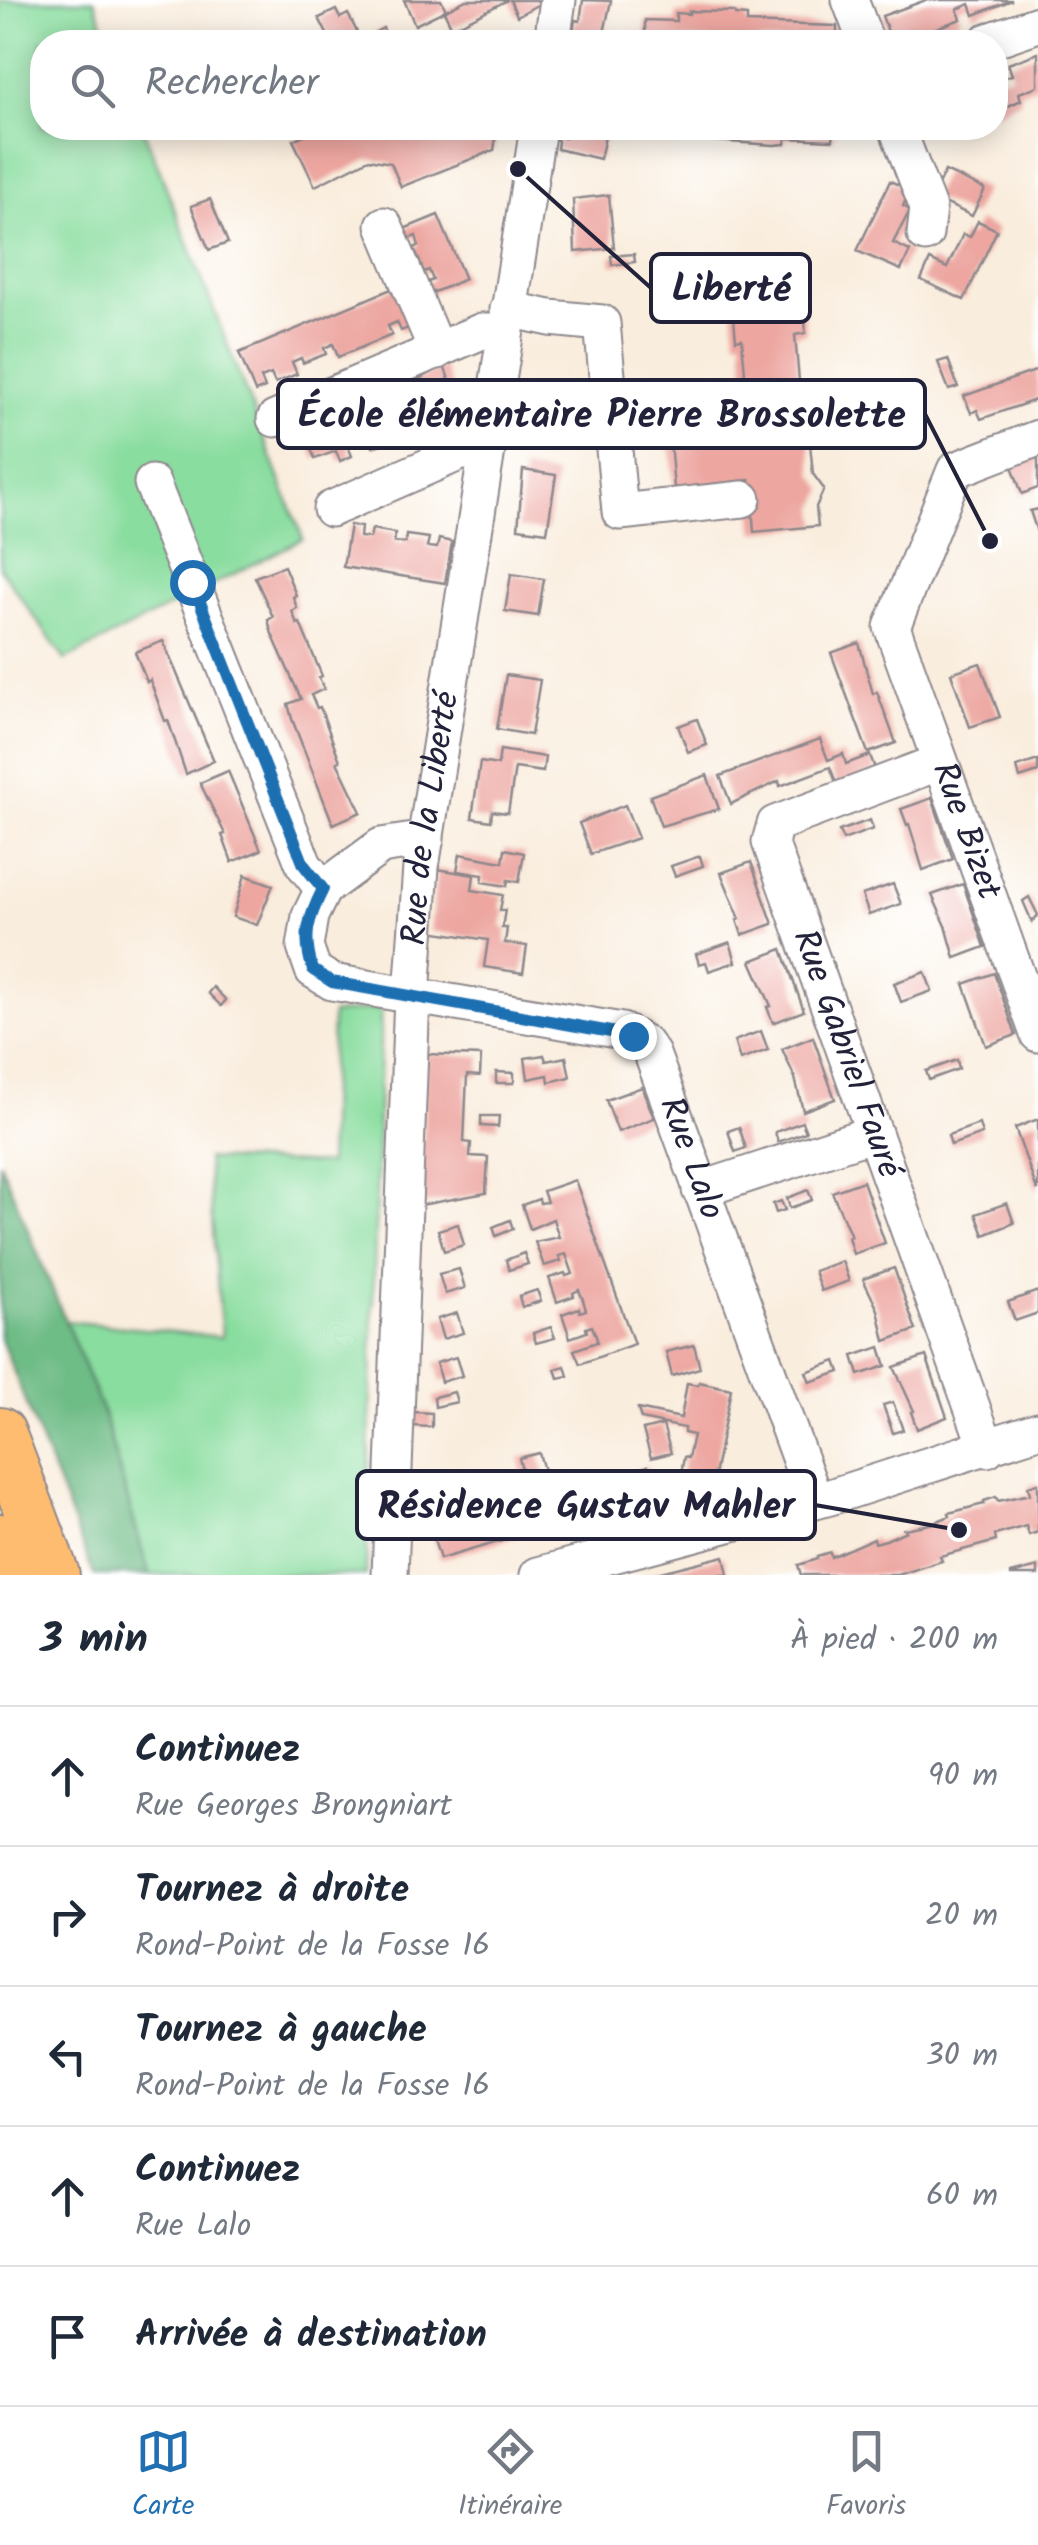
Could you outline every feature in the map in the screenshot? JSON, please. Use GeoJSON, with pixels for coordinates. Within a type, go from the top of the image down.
{"type":"FeatureCollection","features":[{"type":"Feature","properties":{"kind":"highway"},"geometry":{"type":"LineString","coordinates":[[0,1433],[54,1575]]}},
{"type":"Feature","properties":{"kind":"highway"},"geometry":{"type":"LineString","coordinates":[[0,1539],[14,1575]]}},
{"type":"Feature","properties":{"kind":"street"},"geometry":{"type":"LineString","coordinates":[[554,30],[558,0]]}},
{"type":"Feature","properties":{"kind":"street"},"geometry":{"type":"LineString","coordinates":[[850,0],[861,30]]}},
{"type":"Feature","properties":{"kind":"street"},"geometry":{"type":"LineString","coordinates":[[1008,34],[1038,24]]}},
{"type":"Feature","properties":{"kind":"street","name":"Rue de la Liberté"},"geometry":{"type":"LineString","coordinates":[[390,1575],[412,995],[426,840],[536,140]]}},
{"type":"Feature","properties":{"kind":"street"},"geometry":{"type":"LineString","coordinates":[[902,140],[928,208],[925,234]]}},
{"type":"Feature","properties":{"kind":"street"},"geometry":{"type":"LineString","coordinates":[[384,225],[437,351]]}},
{"type":"Feature","properties":{"kind":"street"},"geometry":{"type":"LineString","coordinates":[[274,419],[507,320],[550,318],[602,323],[620,512],[744,499]]}},
{"type":"Feature","properties":{"kind":"street","name":"Rue Bizet"},"geometry":{"type":"LineString","coordinates":[[1038,438],[955,470],[892,628],[1038,1034]]}},
{"type":"Feature","properties":{"kind":"street"},"geometry":{"type":"LineString","coordinates":[[331,509],[461,452],[486,452]]}},
{"type":"Feature","properties":{"kind":"street"},"geometry":{"type":"LineString","coordinates":[[152,483],[304,865],[323,889],[381,846],[426,840]]}},
{"type":"Feature","properties":{"kind":"street","name":"Rue Gabriel Fauré"},"geometry":{"type":"LineString","coordinates":[[940,762],[775,824],[770,842],[986,1449]]}},
{"type":"Feature","properties":{"kind":"street","name":"Rue Lalo"},"geometry":{"type":"LineString","coordinates":[[323,889],[310,916],[305,948],[313,970],[332,982],[633,1036],[652,1054],[815,1501]]}},
{"type":"Feature","properties":{"kind":"street"},"geometry":{"type":"LineString","coordinates":[[700,1190],[874,1133]]}},
{"type":"Feature","properties":{"kind":"street"},"geometry":{"type":"LineString","coordinates":[[538,1575],[815,1501],[1038,1430]]}},
{"type":"Feature","properties":{"kind":"green space"},"geometry":{"type":"Polygon","coordinates":[[[0,0],[94,0],[105,30],[30,30],[30,140],[148,140],[303,539],[65,660],[0,568],[0,0]]]}},
{"type":"Feature","properties":{"kind":"green space"},"geometry":{"type":"Polygon","coordinates":[[[381,1008],[366,1575],[149,1575],[102,1410],[65,1321],[222,1337],[207,1159],[328,1164],[332,1014],[381,1008]]]}},
{"type":"Feature","properties":{"kind":"green space"},"geometry":{"type":"Polygon","coordinates":[[[0,1162],[102,1410],[149,1575],[94,1575],[0,1337],[0,1162]]]}},
{"type":"Feature","properties":{"kind":"building"},"geometry":{"type":"Polygon","coordinates":[[[404,0],[441,0],[446,10],[415,25],[404,0]]]}},
{"type":"Feature","properties":{"kind":"building"},"geometry":{"type":"Polygon","coordinates":[[[466,0],[508,0],[452,28],[444,11],[466,0]]]}},
{"type":"Feature","properties":{"kind":"building"},"geometry":{"type":"Polygon","coordinates":[[[510,0],[537,0],[539,4],[517,16],[510,0]]]}},
{"type":"Feature","properties":{"kind":"building"},"geometry":{"type":"Polygon","coordinates":[[[583,0],[611,1],[605,30],[573,30],[575,20],[580,21],[583,0]]]}},
{"type":"Feature","properties":{"kind":"building"},"geometry":{"type":"Polygon","coordinates":[[[926,0],[1012,0],[974,15],[970,4],[957,9],[961,19],[931,30],[887,30],[882,16],[926,0]]]}},
{"type":"Feature","properties":{"kind":"building"},"geometry":{"type":"Polygon","coordinates":[[[336,10],[340,18],[348,14],[356,30],[325,30],[319,18],[336,10]]]}},
{"type":"Feature","properties":{"kind":"building"},"geometry":{"type":"Polygon","coordinates":[[[734,12],[747,16],[747,23],[837,26],[837,30],[645,30],[645,20],[676,21],[676,13],[734,12]]]}},
{"type":"Feature","properties":{"kind":"building"},"geometry":{"type":"Polygon","coordinates":[[[1038,53],[1038,86],[1019,93],[1021,100],[1008,106],[1008,76],[1012,75],[1008,64],[1038,53]]]}},
{"type":"Feature","properties":{"kind":"building"},"geometry":{"type":"Polygon","coordinates":[[[293,140],[496,140],[494,150],[401,187],[391,163],[369,159],[315,186],[293,140]]]}},
{"type":"Feature","properties":{"kind":"building"},"geometry":{"type":"Polygon","coordinates":[[[604,140],[600,159],[557,149],[558,141],[604,140]]]}},
{"type":"Feature","properties":{"kind":"building"},"geometry":{"type":"Polygon","coordinates":[[[786,140],[785,144],[774,145],[715,141],[786,140]]]}},
{"type":"Feature","properties":{"kind":"building"},"geometry":{"type":"Polygon","coordinates":[[[945,171],[985,189],[972,216],[932,197],[945,171]]]}},
{"type":"Feature","properties":{"kind":"building"},"geometry":{"type":"Polygon","coordinates":[[[890,181],[910,190],[903,206],[910,210],[893,243],[910,251],[901,270],[857,251],[890,181]]]}},
{"type":"Feature","properties":{"kind":"building"},"geometry":{"type":"Polygon","coordinates":[[[609,195],[614,248],[575,252],[573,199],[609,195]]]}},
{"type":"Feature","properties":{"kind":"building"},"geometry":{"type":"Polygon","coordinates":[[[210,199],[228,243],[209,250],[191,206],[210,199]]]}},
{"type":"Feature","properties":{"kind":"building"},"geometry":{"type":"Polygon","coordinates":[[[438,215],[465,279],[425,296],[421,285],[433,280],[429,270],[424,272],[414,248],[419,246],[416,236],[403,241],[399,231],[438,215]]]}},
{"type":"Feature","properties":{"kind":"building"},"geometry":{"type":"Polygon","coordinates":[[[978,221],[997,230],[964,300],[921,280],[930,260],[947,268],[963,234],[970,237],[978,221]]]}},
{"type":"Feature","properties":{"kind":"building"},"geometry":{"type":"Polygon","coordinates":[[[634,254],[635,262],[612,265],[611,256],[634,254]]]}},
{"type":"Feature","properties":{"kind":"building"},"geometry":{"type":"Polygon","coordinates":[[[788,264],[789,281],[795,280],[797,298],[803,297],[806,333],[795,335],[801,404],[806,403],[813,474],[824,489],[816,507],[818,526],[754,532],[750,480],[674,488],[669,431],[744,424],[743,409],[748,409],[742,339],[736,340],[731,286],[737,285],[735,268],[788,264]]]}},
{"type":"Feature","properties":{"kind":"building"},"geometry":{"type":"Polygon","coordinates":[[[396,287],[413,326],[401,331],[397,322],[388,326],[392,335],[338,357],[333,344],[324,348],[326,354],[303,363],[301,358],[292,362],[297,374],[275,383],[271,374],[261,378],[265,388],[255,392],[239,353],[396,287]]]}},
{"type":"Feature","properties":{"kind":"building"},"geometry":{"type":"Polygon","coordinates":[[[948,359],[958,387],[949,390],[938,362],[948,359]]]}},
{"type":"Feature","properties":{"kind":"building"},"geometry":{"type":"Polygon","coordinates":[[[444,366],[455,395],[426,407],[423,401],[411,406],[420,428],[407,434],[403,424],[382,432],[386,442],[373,447],[369,437],[348,446],[352,456],[340,461],[336,451],[315,459],[301,424],[322,415],[329,433],[341,428],[334,410],[355,401],[363,420],[375,415],[367,397],[389,388],[396,406],[409,401],[401,383],[415,378],[416,381],[444,366]]]}},
{"type":"Feature","properties":{"kind":"building"},"geometry":{"type":"Polygon","coordinates":[[[1038,370],[1038,399],[981,419],[977,410],[971,413],[964,396],[1038,370]]]}},
{"type":"Feature","properties":{"kind":"building"},"geometry":{"type":"Polygon","coordinates":[[[1038,456],[1038,488],[1022,494],[1012,466],[1038,456]]]}},
{"type":"Feature","properties":{"kind":"building"},"geometry":{"type":"Polygon","coordinates":[[[523,470],[556,475],[547,532],[518,528],[523,470]]]}},
{"type":"Feature","properties":{"kind":"building"},"geometry":{"type":"Polygon","coordinates":[[[1038,509],[1038,532],[1037,532],[1030,511],[1038,509]]]}},
{"type":"Feature","properties":{"kind":"building"},"geometry":{"type":"Polygon","coordinates":[[[350,525],[361,527],[360,537],[370,538],[372,529],[395,533],[394,542],[405,543],[406,535],[429,538],[427,547],[437,548],[439,539],[452,542],[445,583],[343,567],[350,525]]]}},
{"type":"Feature","properties":{"kind":"building"},"geometry":{"type":"Polygon","coordinates":[[[284,566],[296,595],[293,597],[297,608],[292,611],[322,676],[319,678],[324,689],[311,695],[320,707],[340,761],[337,762],[361,812],[333,824],[292,719],[288,704],[301,699],[272,634],[268,620],[273,617],[255,577],[284,566]]]}},
{"type":"Feature","properties":{"kind":"building"},"geometry":{"type":"Polygon","coordinates":[[[511,574],[544,579],[538,616],[505,611],[511,574]]]}},
{"type":"Feature","properties":{"kind":"building"},"geometry":{"type":"Polygon","coordinates":[[[163,641],[214,761],[186,774],[168,720],[165,721],[135,652],[163,641]]]}},
{"type":"Feature","properties":{"kind":"building"},"geometry":{"type":"Polygon","coordinates":[[[859,643],[873,694],[877,692],[896,743],[868,753],[831,653],[859,643]]]}},
{"type":"Feature","properties":{"kind":"building"},"geometry":{"type":"Polygon","coordinates":[[[980,663],[1000,717],[970,727],[951,673],[980,663]]]}},
{"type":"Feature","properties":{"kind":"building"},"geometry":{"type":"Polygon","coordinates":[[[506,675],[540,680],[531,735],[497,729],[506,675]]]}},
{"type":"Feature","properties":{"kind":"building"},"geometry":{"type":"Polygon","coordinates":[[[697,719],[707,745],[688,752],[678,726],[697,719]]]}},
{"type":"Feature","properties":{"kind":"building"},"geometry":{"type":"Polygon","coordinates":[[[820,739],[828,760],[843,754],[846,764],[870,755],[876,771],[837,785],[830,767],[780,786],[779,781],[731,804],[720,776],[820,739]]]}},
{"type":"Feature","properties":{"kind":"building"},"geometry":{"type":"Polygon","coordinates":[[[500,750],[545,757],[543,772],[515,768],[508,813],[492,811],[491,821],[472,818],[480,762],[498,765],[500,750]]]}},
{"type":"Feature","properties":{"kind":"building"},"geometry":{"type":"Polygon","coordinates":[[[1038,760],[1038,772],[1020,778],[1017,767],[1038,760]]]}},
{"type":"Feature","properties":{"kind":"building"},"geometry":{"type":"Polygon","coordinates":[[[228,771],[261,850],[232,862],[222,835],[225,834],[200,783],[228,771]]]}},
{"type":"Feature","properties":{"kind":"building"},"geometry":{"type":"Polygon","coordinates":[[[707,775],[719,809],[661,826],[650,796],[707,775]]]}},
{"type":"Feature","properties":{"kind":"building"},"geometry":{"type":"Polygon","coordinates":[[[932,798],[953,859],[923,870],[901,809],[932,798]]]}},
{"type":"Feature","properties":{"kind":"building"},"geometry":{"type":"Polygon","coordinates":[[[625,805],[638,838],[591,854],[579,823],[625,805]]]}},
{"type":"Feature","properties":{"kind":"building"},"geometry":{"type":"Polygon","coordinates":[[[870,820],[873,829],[843,840],[839,831],[870,820]]]}},
{"type":"Feature","properties":{"kind":"building"},"geometry":{"type":"Polygon","coordinates":[[[505,849],[524,853],[519,882],[508,880],[507,886],[482,882],[483,875],[457,871],[460,854],[503,862],[505,849]]]}},
{"type":"Feature","properties":{"kind":"building"},"geometry":{"type":"Polygon","coordinates":[[[700,856],[703,866],[675,876],[671,866],[700,856]]]}},
{"type":"Feature","properties":{"kind":"building"},"geometry":{"type":"Polygon","coordinates":[[[751,862],[773,924],[742,935],[737,920],[740,919],[721,873],[751,862]]]}},
{"type":"Feature","properties":{"kind":"building"},"geometry":{"type":"Polygon","coordinates":[[[437,869],[474,875],[472,890],[503,895],[500,910],[505,910],[505,943],[527,946],[523,973],[484,967],[488,940],[430,931],[437,869]]]}},
{"type":"Feature","properties":{"kind":"building"},"geometry":{"type":"Polygon","coordinates":[[[245,875],[273,885],[257,925],[233,917],[245,875]]]}},
{"type":"Feature","properties":{"kind":"building"},"geometry":{"type":"Polygon","coordinates":[[[893,884],[901,904],[869,915],[862,895],[893,884]]]}},
{"type":"Feature","properties":{"kind":"building"},"geometry":{"type":"Polygon","coordinates":[[[963,884],[985,947],[955,958],[932,895],[963,884]]]}},
{"type":"Feature","properties":{"kind":"building"},"geometry":{"type":"Polygon","coordinates":[[[1029,897],[1038,915],[1032,922],[1023,901],[1029,897]]]}},
{"type":"Feature","properties":{"kind":"building"},"geometry":{"type":"Polygon","coordinates":[[[730,942],[736,962],[709,971],[706,962],[699,964],[696,954],[730,942]]]}},
{"type":"Feature","properties":{"kind":"building"},"geometry":{"type":"Polygon","coordinates":[[[782,949],[804,1011],[773,1023],[767,1007],[771,1006],[751,961],[782,949]]]}},
{"type":"Feature","properties":{"kind":"building"},"geometry":{"type":"Polygon","coordinates":[[[925,972],[932,991],[901,1002],[894,983],[925,972]]]}},
{"type":"Feature","properties":{"kind":"building"},"geometry":{"type":"Polygon","coordinates":[[[994,973],[1016,1035],[986,1046],[964,984],[994,973]]]}},
{"type":"Feature","properties":{"kind":"building"},"geometry":{"type":"Polygon","coordinates":[[[213,987],[226,1000],[221,1006],[208,993],[213,987]]]}},
{"type":"Feature","properties":{"kind":"building"},"geometry":{"type":"Polygon","coordinates":[[[761,1031],[768,1050],[740,1060],[734,1041],[761,1031]]]}},
{"type":"Feature","properties":{"kind":"building"},"geometry":{"type":"Polygon","coordinates":[[[813,1037],[835,1099],[803,1111],[795,1078],[782,1049],[813,1037]]]}},
{"type":"Feature","properties":{"kind":"building"},"geometry":{"type":"Polygon","coordinates":[[[426,1054],[481,1056],[480,1076],[467,1075],[464,1142],[471,1143],[470,1156],[488,1157],[486,1193],[421,1205],[426,1054]]]}},
{"type":"Feature","properties":{"kind":"building"},"geometry":{"type":"Polygon","coordinates":[[[544,1055],[546,1061],[566,1057],[570,1077],[549,1082],[548,1075],[528,1079],[525,1058],[544,1055]]]}},
{"type":"Feature","properties":{"kind":"building"},"geometry":{"type":"Polygon","coordinates":[[[957,1060],[959,1069],[929,1080],[926,1071],[957,1060]]]}},
{"type":"Feature","properties":{"kind":"building"},"geometry":{"type":"Polygon","coordinates":[[[496,1072],[514,1073],[514,1083],[496,1083],[496,1072]]]}},
{"type":"Feature","properties":{"kind":"building"},"geometry":{"type":"Polygon","coordinates":[[[642,1087],[654,1118],[618,1132],[606,1100],[642,1087]]]}},
{"type":"Feature","properties":{"kind":"building"},"geometry":{"type":"Polygon","coordinates":[[[481,1116],[499,1116],[498,1127],[481,1126],[481,1116]]]}},
{"type":"Feature","properties":{"kind":"building"},"geometry":{"type":"Polygon","coordinates":[[[1038,1119],[1038,1190],[1037,1190],[1015,1128],[1038,1119]]]}},
{"type":"Feature","properties":{"kind":"building"},"geometry":{"type":"Polygon","coordinates":[[[802,1122],[806,1132],[778,1142],[775,1132],[802,1122]]]}},
{"type":"Feature","properties":{"kind":"building"},"geometry":{"type":"Polygon","coordinates":[[[979,1124],[982,1134],[951,1145],[948,1135],[979,1124]]]}},
{"type":"Feature","properties":{"kind":"building"},"geometry":{"type":"Polygon","coordinates":[[[739,1127],[746,1148],[735,1152],[728,1131],[739,1127]]]}},
{"type":"Feature","properties":{"kind":"building"},"geometry":{"type":"Polygon","coordinates":[[[575,1180],[634,1344],[580,1364],[574,1350],[597,1342],[596,1336],[592,1326],[570,1338],[562,1314],[579,1308],[580,1312],[586,1310],[583,1300],[579,1290],[557,1302],[549,1278],[573,1274],[566,1254],[559,1256],[561,1261],[544,1266],[535,1242],[559,1237],[553,1219],[530,1229],[522,1205],[539,1199],[540,1203],[547,1202],[543,1191],[575,1180]]]}},
{"type":"Feature","properties":{"kind":"building"},"geometry":{"type":"Polygon","coordinates":[[[863,1181],[885,1243],[853,1254],[848,1237],[851,1236],[832,1192],[863,1181]]]}},
{"type":"Feature","properties":{"kind":"building"},"geometry":{"type":"Polygon","coordinates":[[[808,1190],[812,1200],[790,1208],[787,1198],[808,1190]]]}},
{"type":"Feature","properties":{"kind":"building"},"geometry":{"type":"Polygon","coordinates":[[[781,1201],[785,1210],[776,1213],[773,1204],[781,1201]]]}},
{"type":"Feature","properties":{"kind":"building"},"geometry":{"type":"Polygon","coordinates":[[[1007,1203],[1014,1223],[984,1235],[976,1214],[1007,1203]]]}},
{"type":"Feature","properties":{"kind":"building"},"geometry":{"type":"Polygon","coordinates":[[[510,1220],[513,1229],[496,1236],[493,1227],[510,1220]]]}},
{"type":"Feature","properties":{"kind":"building"},"geometry":{"type":"Polygon","coordinates":[[[458,1224],[464,1245],[444,1251],[438,1230],[458,1224]]]}},
{"type":"Feature","properties":{"kind":"building"},"geometry":{"type":"Polygon","coordinates":[[[524,1253],[528,1264],[509,1270],[506,1260],[524,1253]]]}},
{"type":"Feature","properties":{"kind":"building"},"geometry":{"type":"Polygon","coordinates":[[[842,1261],[849,1281],[821,1291],[814,1271],[842,1261]]]}},
{"type":"Feature","properties":{"kind":"building"},"geometry":{"type":"Polygon","coordinates":[[[894,1268],[916,1330],[885,1341],[878,1310],[863,1279],[894,1268]]]}},
{"type":"Feature","properties":{"kind":"building"},"geometry":{"type":"Polygon","coordinates":[[[459,1269],[465,1288],[445,1294],[439,1274],[459,1269]]]}},
{"type":"Feature","properties":{"kind":"building"},"geometry":{"type":"Polygon","coordinates":[[[537,1290],[541,1301],[522,1307],[519,1296],[537,1290]]]}},
{"type":"Feature","properties":{"kind":"building"},"geometry":{"type":"Polygon","coordinates":[[[1038,1291],[1038,1313],[1015,1321],[1008,1302],[1038,1291]]]}},
{"type":"Feature","properties":{"kind":"building"},"geometry":{"type":"Polygon","coordinates":[[[457,1313],[463,1333],[443,1339],[437,1319],[457,1313]]]}},
{"type":"Feature","properties":{"kind":"building"},"geometry":{"type":"Polygon","coordinates":[[[551,1327],[555,1338],[536,1343],[533,1333],[551,1327]]]}},
{"type":"Feature","properties":{"kind":"building"},"geometry":{"type":"Polygon","coordinates":[[[694,1345],[700,1368],[672,1376],[666,1352],[694,1345]]]}},
{"type":"Feature","properties":{"kind":"building"},"geometry":{"type":"Polygon","coordinates":[[[880,1347],[886,1366],[859,1375],[853,1356],[880,1347]]]}},
{"type":"Feature","properties":{"kind":"building"},"geometry":{"type":"Polygon","coordinates":[[[926,1356],[947,1417],[917,1429],[911,1412],[914,1411],[894,1367],[926,1356]]]}},
{"type":"Feature","properties":{"kind":"building"},"geometry":{"type":"Polygon","coordinates":[[[456,1357],[462,1376],[441,1382],[436,1363],[456,1357]]]}},
{"type":"Feature","properties":{"kind":"building"},"geometry":{"type":"Polygon","coordinates":[[[836,1361],[840,1372],[810,1382],[806,1372],[836,1361]]]}},
{"type":"Feature","properties":{"kind":"building"},"geometry":{"type":"Polygon","coordinates":[[[565,1366],[568,1376],[558,1378],[555,1369],[565,1366]]]}},
{"type":"Feature","properties":{"kind":"building"},"geometry":{"type":"Polygon","coordinates":[[[687,1383],[731,1389],[713,1481],[681,1474],[693,1435],[684,1433],[684,1428],[641,1419],[638,1409],[681,1418],[687,1383]]]}},
{"type":"Feature","properties":{"kind":"building"},"geometry":{"type":"Polygon","coordinates":[[[454,1392],[457,1402],[435,1407],[434,1397],[454,1392]]]}},
{"type":"Feature","properties":{"kind":"building"},"geometry":{"type":"Polygon","coordinates":[[[893,1402],[903,1430],[893,1433],[883,1405],[893,1402]]]}},
{"type":"Feature","properties":{"kind":"building"},"geometry":{"type":"Polygon","coordinates":[[[414,1412],[432,1413],[432,1427],[413,1426],[414,1412]]]}},
{"type":"Feature","properties":{"kind":"building"},"geometry":{"type":"Polygon","coordinates":[[[663,1425],[671,1453],[651,1458],[643,1430],[663,1425]]]}},
{"type":"Feature","properties":{"kind":"building"},"geometry":{"type":"Polygon","coordinates":[[[539,1453],[547,1481],[526,1487],[519,1458],[539,1453]]]}},
{"type":"Feature","properties":{"kind":"building"},"geometry":{"type":"Polygon","coordinates":[[[648,1466],[656,1498],[567,1523],[558,1490],[604,1482],[648,1466]]]}},
{"type":"Feature","properties":{"kind":"building"},"geometry":{"type":"Polygon","coordinates":[[[1038,1483],[1038,1532],[1029,1535],[1026,1526],[995,1535],[996,1541],[940,1556],[942,1561],[898,1575],[801,1575],[798,1565],[817,1556],[830,1552],[831,1557],[874,1538],[875,1543],[886,1540],[904,1529],[930,1524],[996,1497],[998,1501],[1030,1494],[1028,1486],[1038,1483]]]}},
{"type":"Feature","properties":{"kind":"building"},"geometry":{"type":"Polygon","coordinates":[[[520,1501],[529,1533],[440,1559],[430,1527],[446,1522],[448,1526],[520,1501]]]}},
{"type":"Feature","properties":{"kind":"building"},"geometry":{"type":"Polygon","coordinates":[[[724,1556],[728,1575],[653,1574],[724,1556]]]}},
{"type":"Feature","properties":{"kind":"building"},"geometry":{"type":"Polygon","coordinates":[[[1038,1567],[1038,1575],[1011,1575],[1011,1574],[1038,1567]]]}},
{"type":"Feature","properties":{"kind":"place","name":"Liberté"},"geometry":{"type":"Point","coordinates":[518,169]}},
{"type":"Feature","properties":{"kind":"place","name":"École élémentaire Pierre Brossolette"},"geometry":{"type":"Point","coordinates":[990,541]}},
{"type":"Feature","properties":{"kind":"place","name":"Résidence Gustav Mahler"},"geometry":{"type":"Point","coordinates":[959,1530]}},
{"type":"Feature","properties":{"kind":"route"},"geometry":{"type":"LineString","coordinates":[[192,582],[304,865],[323,889],[310,916],[305,948],[313,970],[332,982],[633,1036]]}}]}
